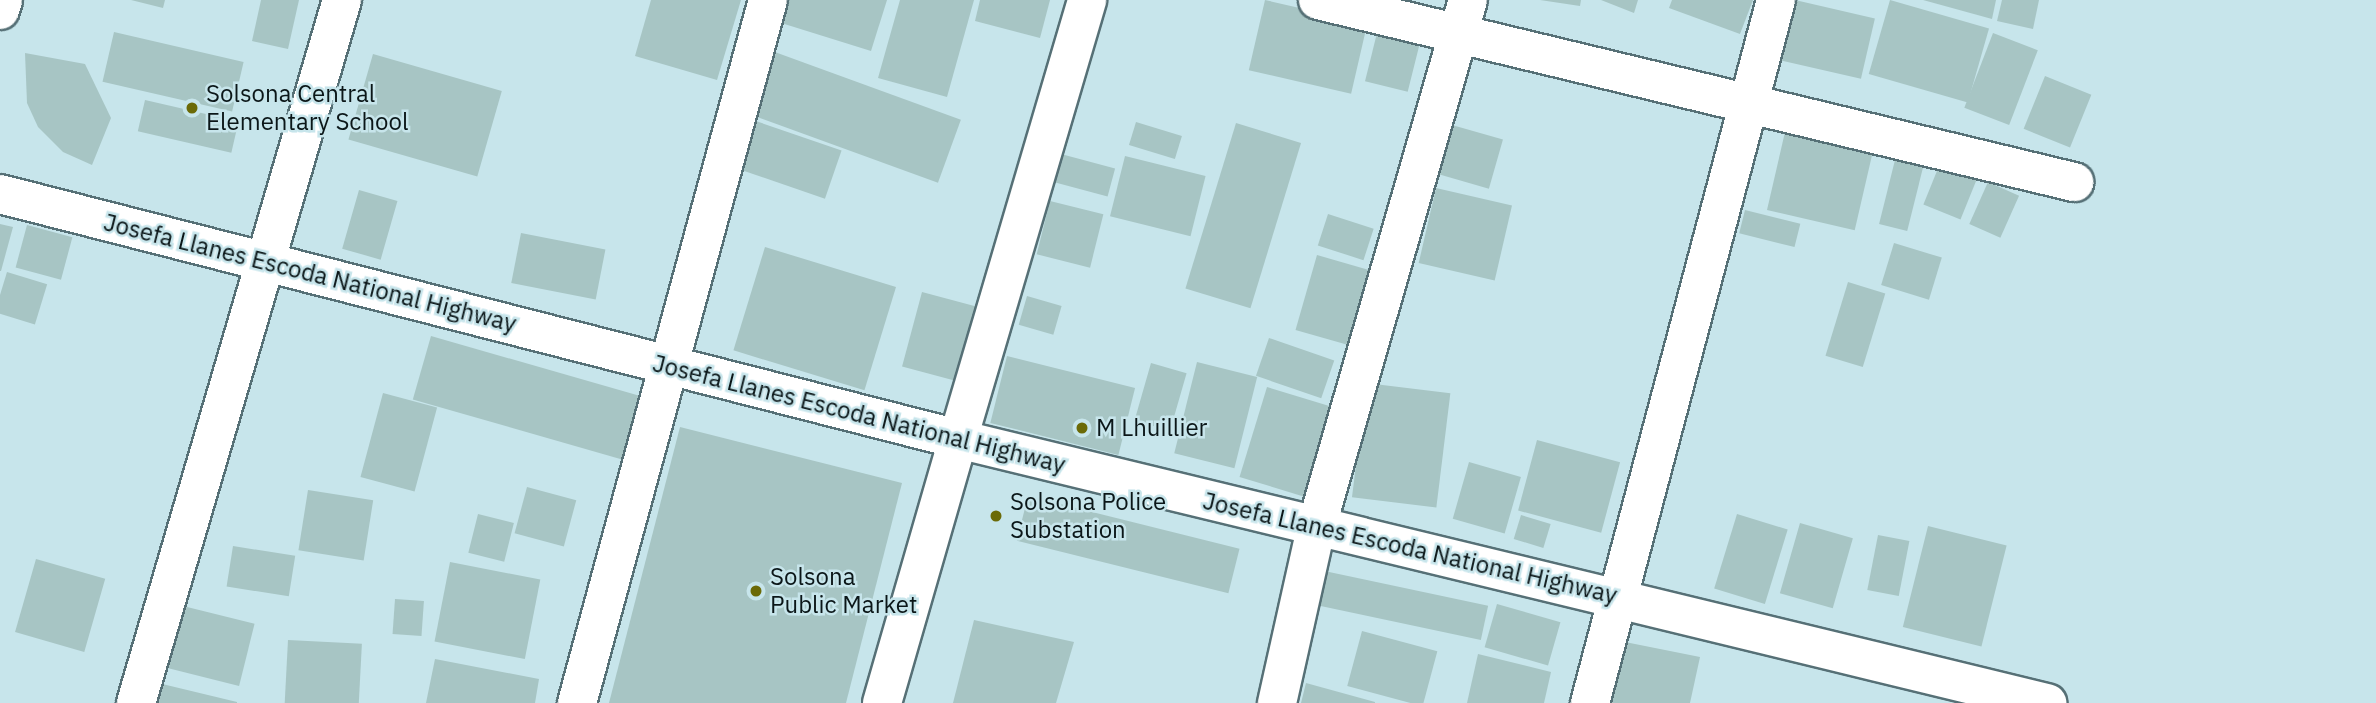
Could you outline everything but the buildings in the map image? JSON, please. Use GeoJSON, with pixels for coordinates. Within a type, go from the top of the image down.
{"type":"FeatureCollection","features":[{"type":"Feature","properties":{"kind":"street"},"geometry":{"type":"LineString","coordinates":[[0,10],[4,0]]}},
{"type":"Feature","properties":{"kind":"street"},"geometry":{"type":"LineString","coordinates":[[136,703],[342,0]]}},
{"type":"Feature","properties":{"kind":"street"},"geometry":{"type":"LineString","coordinates":[[577,703],[665,365],[768,0]]}},
{"type":"Feature","properties":{"kind":"street"},"geometry":{"type":"LineString","coordinates":[[882,703],[1087,0]]}},
{"type":"Feature","properties":{"kind":"street"},"geometry":{"type":"LineString","coordinates":[[1318,0],[1464,17],[1750,104],[2074,182]]}},
{"type":"Feature","properties":{"kind":"street"},"geometry":{"type":"LineString","coordinates":[[1590,703],[1776,0]]}},
{"type":"Feature","properties":{"kind":"street"},"geometry":{"type":"LineString","coordinates":[[1277,703],[1316,528],[1464,17]]}},
{"type":"Feature","properties":{"kind":"street","name":"Josefa Llanes Escoda National Highway"},"geometry":{"type":"LineString","coordinates":[[0,194],[268,259],[665,365],[958,439],[1316,528],[1619,596],[2047,703]]}},
{"type":"Feature","properties":{"kind":"place","name":"Solsona Central Elementary School"},"geometry":{"type":"Point","coordinates":[192,108]}},
{"type":"Feature","properties":{"kind":"place","name":"M Lhuillier"},"geometry":{"type":"Point","coordinates":[1082,428]}},
{"type":"Feature","properties":{"kind":"place","name":"Solsona Police Substation"},"geometry":{"type":"Point","coordinates":[996,516]}},
{"type":"Feature","properties":{"kind":"place","name":"Solsona Public Market"},"geometry":{"type":"Point","coordinates":[756,591]}}]}
